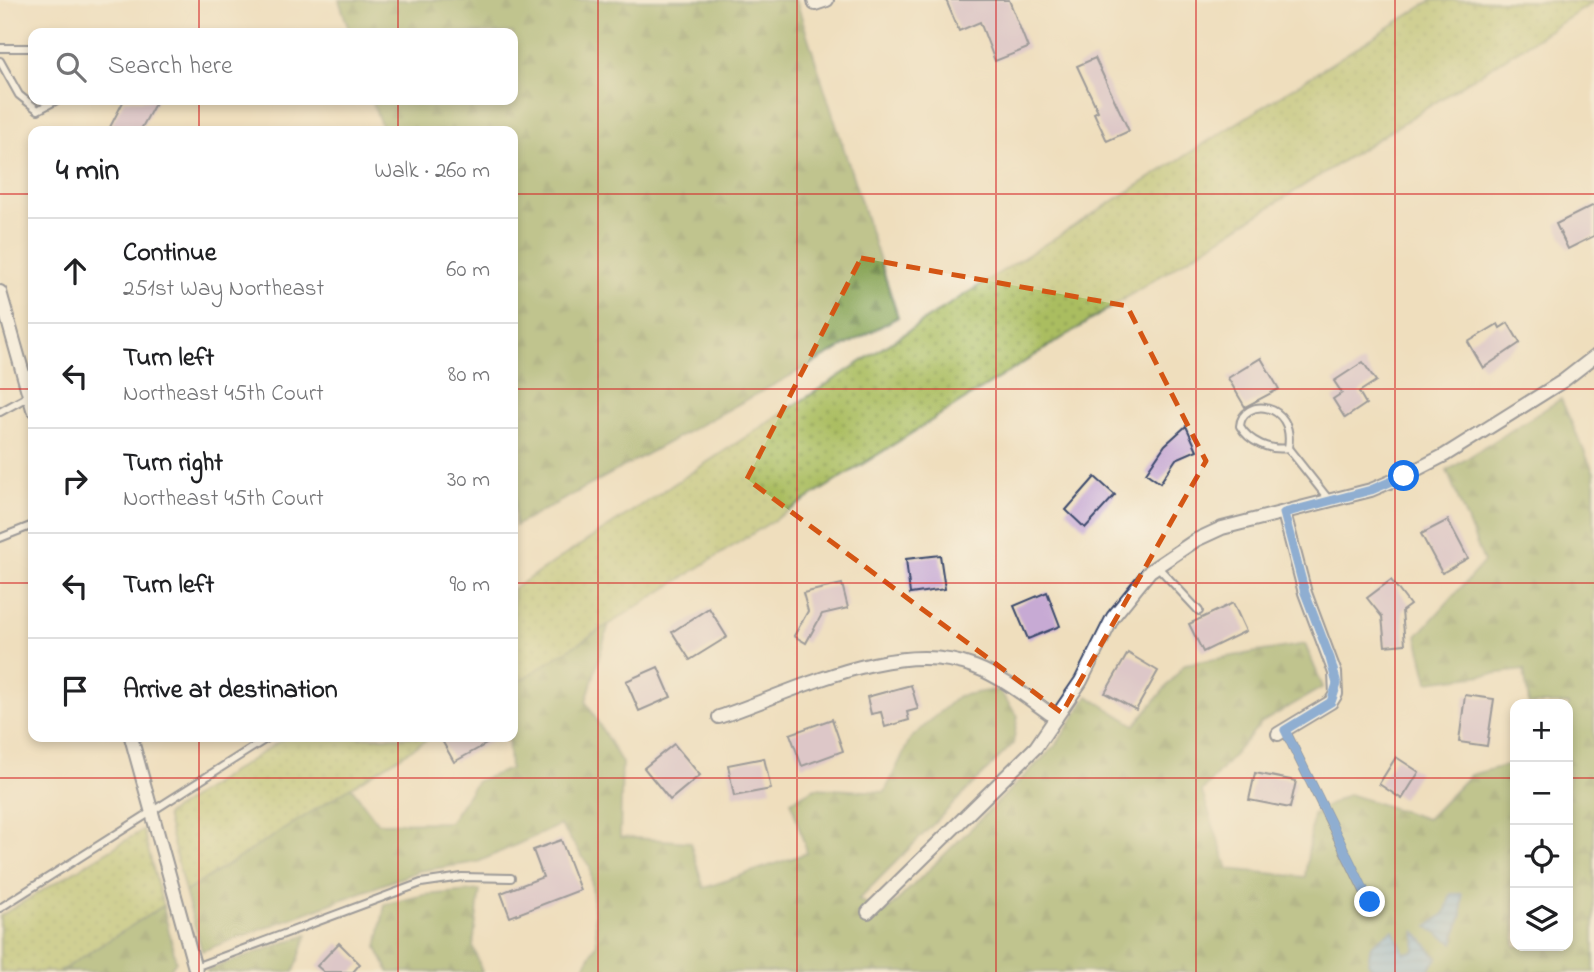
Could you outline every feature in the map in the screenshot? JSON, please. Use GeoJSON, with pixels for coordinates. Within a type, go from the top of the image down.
{"type":"FeatureCollection","features":[{"type":"Feature","properties":{"kind":"street"},"geometry":{"type":"LineString","coordinates":[[0,292],[28,392]]}},
{"type":"Feature","properties":{"kind":"street"},"geometry":{"type":"LineString","coordinates":[[868,912],[1036,747],[1081,681],[1113,617],[1129,593],[1157,566],[1196,540],[1222,528],[1371,490],[1445,455],[1563,381],[1594,357]]}},
{"type":"Feature","properties":{"kind":"street"},"geometry":{"type":"LineString","coordinates":[[1281,732],[1331,702],[1337,684],[1305,593],[1284,513]]}},
{"type":"Feature","properties":{"kind":"street"},"geometry":{"type":"LineString","coordinates":[[719,717],[865,666],[905,657],[942,659],[974,666],[1056,718]]}},
{"type":"Feature","properties":{"kind":"street"},"geometry":{"type":"LineString","coordinates":[[132,742],[196,969]]}},
{"type":"Feature","properties":{"kind":"lane"},"geometry":{"type":"LineString","coordinates":[[0,48],[28,48]]}},
{"type":"Feature","properties":{"kind":"lane"},"geometry":{"type":"LineString","coordinates":[[0,61],[19,95],[28,102]]}},
{"type":"Feature","properties":{"kind":"lane"},"geometry":{"type":"LineString","coordinates":[[32,105],[38,110],[48,105]]}},
{"type":"Feature","properties":{"kind":"lane"},"geometry":{"type":"LineString","coordinates":[[0,412],[28,397]]}},
{"type":"Feature","properties":{"kind":"lane"},"geometry":{"type":"LineString","coordinates":[[1287,448],[1290,436],[1286,421],[1276,410],[1261,408],[1248,411],[1241,418],[1240,426],[1252,440],[1271,447],[1287,448],[1330,501]]}},
{"type":"Feature","properties":{"kind":"lane"},"geometry":{"type":"LineString","coordinates":[[0,538],[28,527]]}},
{"type":"Feature","properties":{"kind":"lane"},"geometry":{"type":"LineString","coordinates":[[1157,566],[1199,611]]}},
{"type":"Feature","properties":{"kind":"lane"},"geometry":{"type":"LineString","coordinates":[[1281,732],[1370,902]]}},
{"type":"Feature","properties":{"kind":"lane"},"geometry":{"type":"LineString","coordinates":[[0,908],[261,742]]}},
{"type":"Feature","properties":{"kind":"lane"},"geometry":{"type":"LineString","coordinates":[[196,969],[421,883],[462,877],[511,878]]}},
{"type":"Feature","properties":{"kind":"highlighted area"},"geometry":{"type":"Polygon","coordinates":[[[861,258],[1127,306],[1206,461],[1062,713],[747,479],[861,258]]]}},
{"type":"Feature","properties":{"kind":"green space"},"geometry":{"type":"Polygon","coordinates":[[[339,0],[796,0],[898,317],[518,524],[518,126],[381,126],[374,105],[518,105],[518,28],[348,28],[339,0]]]}},
{"type":"Feature","properties":{"kind":"green space"},"geometry":{"type":"Polygon","coordinates":[[[1432,0],[1594,2],[518,682],[518,586],[939,311],[1432,0]]]}},
{"type":"Feature","properties":{"kind":"green space"},"geometry":{"type":"Polygon","coordinates":[[[1561,399],[1594,473],[1594,972],[581,972],[597,943],[590,867],[560,825],[478,862],[419,871],[202,951],[185,892],[351,787],[378,823],[449,822],[477,781],[510,769],[508,742],[518,742],[518,682],[609,624],[586,702],[622,763],[620,837],[690,842],[704,888],[807,853],[791,801],[815,788],[885,792],[910,739],[958,696],[998,689],[1018,716],[1013,744],[858,900],[886,912],[1056,745],[1088,696],[1135,725],[1185,664],[1305,644],[1323,687],[1261,723],[1202,792],[1228,869],[1305,877],[1313,814],[1349,794],[1427,819],[1470,775],[1510,764],[1510,951],[1573,951],[1573,699],[1528,699],[1524,670],[1428,682],[1417,636],[1484,562],[1447,471],[1561,399]]]}},
{"type":"Feature","properties":{"kind":"green space"},"geometry":{"type":"Polygon","coordinates":[[[278,742],[423,742],[185,892],[166,815],[278,742]]]}},
{"type":"Feature","properties":{"kind":"green space"},"geometry":{"type":"Polygon","coordinates":[[[143,830],[163,906],[59,972],[0,972],[0,916],[143,830]]]}},
{"type":"Feature","properties":{"kind":"green space"},"geometry":{"type":"Polygon","coordinates":[[[480,890],[473,946],[482,972],[389,972],[377,948],[385,904],[424,895],[480,890]]]}},
{"type":"Feature","properties":{"kind":"green space"},"geometry":{"type":"Polygon","coordinates":[[[163,906],[176,961],[168,972],[59,972],[163,906]]]}},
{"type":"Feature","properties":{"kind":"green space"},"geometry":{"type":"Polygon","coordinates":[[[307,935],[294,972],[207,972],[207,970],[307,935]]]}},
{"type":"Feature","properties":{"kind":"water"},"geometry":{"type":"Polygon","coordinates":[[[1451,894],[1462,894],[1462,914],[1453,943],[1428,927],[1445,913],[1451,894]]]}},
{"type":"Feature","properties":{"kind":"water"},"geometry":{"type":"Polygon","coordinates":[[[1393,930],[1404,953],[1415,951],[1416,932],[1437,958],[1427,972],[1377,972],[1368,963],[1371,945],[1393,930]]]}},
{"type":"Feature","properties":{"kind":"building"},"geometry":{"type":"Polygon","coordinates":[[[946,0],[1009,0],[1028,48],[995,61],[980,22],[959,31],[946,0]]]}},
{"type":"Feature","properties":{"kind":"building"},"geometry":{"type":"Polygon","coordinates":[[[1095,58],[1129,131],[1107,141],[1094,113],[1098,111],[1077,66],[1095,58]]]}},
{"type":"Feature","properties":{"kind":"building"},"geometry":{"type":"Polygon","coordinates":[[[121,105],[154,105],[143,126],[111,126],[121,105]]]}},
{"type":"Feature","properties":{"kind":"building"},"geometry":{"type":"Polygon","coordinates":[[[1594,205],[1594,236],[1568,249],[1556,224],[1594,205]]]}},
{"type":"Feature","properties":{"kind":"building"},"geometry":{"type":"Polygon","coordinates":[[[1508,323],[1520,343],[1483,368],[1468,342],[1498,324],[1500,328],[1508,323]]]}},
{"type":"Feature","properties":{"kind":"building"},"geometry":{"type":"Polygon","coordinates":[[[1261,358],[1279,389],[1245,407],[1228,378],[1261,358]]]}},
{"type":"Feature","properties":{"kind":"building"},"geometry":{"type":"Polygon","coordinates":[[[1363,362],[1376,381],[1359,392],[1366,404],[1345,418],[1333,399],[1342,393],[1334,381],[1363,362]]]}},
{"type":"Feature","properties":{"kind":"building"},"geometry":{"type":"Polygon","coordinates":[[[1186,426],[1197,450],[1176,459],[1160,483],[1146,473],[1165,445],[1186,426]]]}},
{"type":"Feature","properties":{"kind":"building"},"geometry":{"type":"Polygon","coordinates":[[[1095,477],[1115,495],[1085,528],[1066,510],[1095,477]]]}},
{"type":"Feature","properties":{"kind":"building"},"geometry":{"type":"Polygon","coordinates":[[[1448,520],[1468,558],[1442,573],[1421,534],[1448,520]]]}},
{"type":"Feature","properties":{"kind":"building"},"geometry":{"type":"Polygon","coordinates":[[[940,555],[945,589],[910,594],[906,559],[940,555]]]}},
{"type":"Feature","properties":{"kind":"building"},"geometry":{"type":"Polygon","coordinates":[[[1391,580],[1410,605],[1402,611],[1405,644],[1385,646],[1382,617],[1367,598],[1391,580]]]}},
{"type":"Feature","properties":{"kind":"building"},"geometry":{"type":"Polygon","coordinates":[[[842,584],[848,608],[822,614],[806,643],[794,636],[808,611],[803,593],[842,584]]]}},
{"type":"Feature","properties":{"kind":"building"},"geometry":{"type":"Polygon","coordinates":[[[1047,592],[1060,626],[1028,639],[1014,606],[1047,592]]]}},
{"type":"Feature","properties":{"kind":"building"},"geometry":{"type":"Polygon","coordinates":[[[1233,603],[1246,631],[1203,652],[1189,624],[1233,603]]]}},
{"type":"Feature","properties":{"kind":"building"},"geometry":{"type":"Polygon","coordinates":[[[709,608],[727,637],[690,660],[672,632],[709,608]]]}},
{"type":"Feature","properties":{"kind":"building"},"geometry":{"type":"Polygon","coordinates":[[[1128,653],[1158,671],[1136,710],[1105,693],[1128,653]]]}},
{"type":"Feature","properties":{"kind":"building"},"geometry":{"type":"Polygon","coordinates":[[[658,667],[671,697],[639,711],[626,681],[658,667]]]}},
{"type":"Feature","properties":{"kind":"building"},"geometry":{"type":"Polygon","coordinates":[[[911,685],[918,709],[907,712],[909,720],[885,727],[881,712],[871,714],[867,697],[911,685]]]}},
{"type":"Feature","properties":{"kind":"building"},"geometry":{"type":"Polygon","coordinates":[[[1465,695],[1494,699],[1487,746],[1459,742],[1465,695]]]}},
{"type":"Feature","properties":{"kind":"building"},"geometry":{"type":"Polygon","coordinates":[[[832,719],[843,751],[802,766],[790,734],[832,719]]]}},
{"type":"Feature","properties":{"kind":"building"},"geometry":{"type":"Polygon","coordinates":[[[443,742],[490,742],[454,762],[443,742]]]}},
{"type":"Feature","properties":{"kind":"building"},"geometry":{"type":"Polygon","coordinates":[[[674,744],[700,775],[670,800],[644,768],[674,744]]]}},
{"type":"Feature","properties":{"kind":"building"},"geometry":{"type":"Polygon","coordinates":[[[1396,757],[1419,772],[1402,799],[1379,784],[1396,757]]]}},
{"type":"Feature","properties":{"kind":"building"},"geometry":{"type":"Polygon","coordinates":[[[764,758],[771,789],[734,796],[728,765],[764,758]]]}},
{"type":"Feature","properties":{"kind":"building"},"geometry":{"type":"Polygon","coordinates":[[[1255,773],[1296,781],[1290,808],[1249,800],[1255,773]]]}},
{"type":"Feature","properties":{"kind":"building"},"geometry":{"type":"Polygon","coordinates":[[[561,840],[580,890],[510,917],[501,893],[543,877],[533,850],[561,840]]]}},
{"type":"Feature","properties":{"kind":"building"},"geometry":{"type":"Polygon","coordinates":[[[339,943],[360,964],[353,972],[324,972],[317,966],[339,943]]]}},
{"type":"Feature","properties":{"kind":"route"},"geometry":{"type":"LineString","coordinates":[[1370,902],[1285,730],[1331,702],[1336,694],[1337,684],[1297,568],[1284,513],[1371,490],[1404,476]]}}]}
